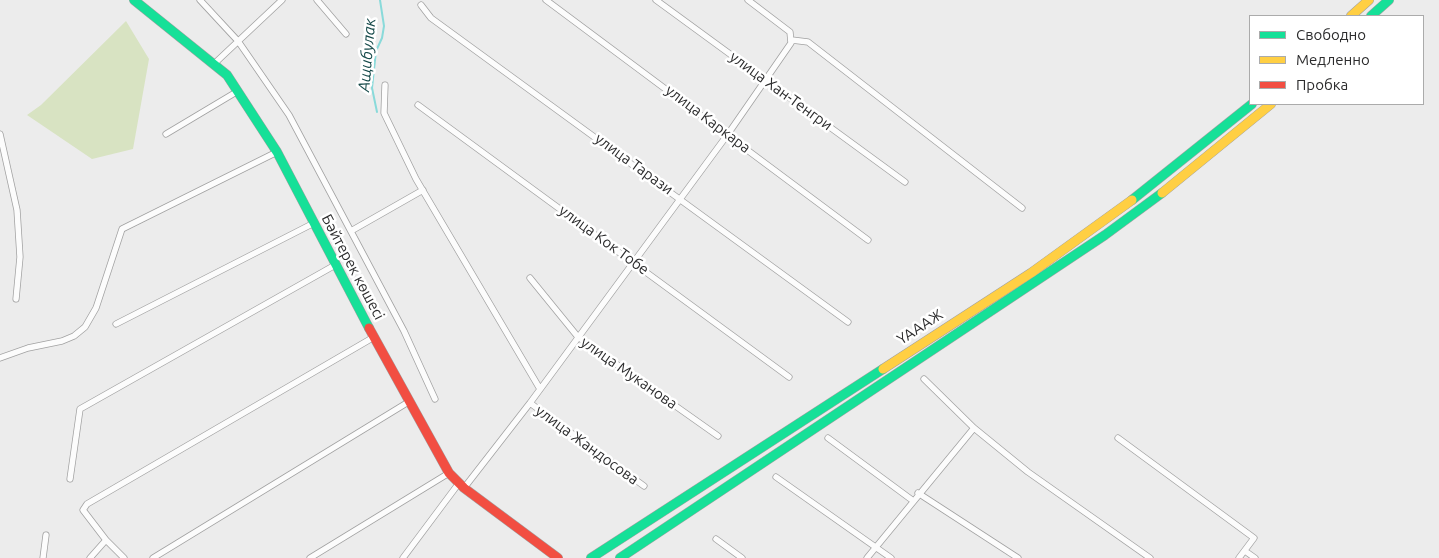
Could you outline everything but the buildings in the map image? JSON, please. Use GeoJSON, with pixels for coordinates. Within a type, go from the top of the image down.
{"type":"FeatureCollection","features":[{"type":"Feature","properties":{"kind":"main road","name":"Бәйтерек көшесі"},"geometry":{"type":"LineString","coordinates":[[134,0],[215,63],[227,75],[238,91],[277,152],[374,337],[449,472],[462,485],[558,558]]}},
{"type":"Feature","properties":{"kind":"main road"},"geometry":{"type":"LineString","coordinates":[[1352,15],[1369,0]]}},
{"type":"Feature","properties":{"kind":"main road"},"geometry":{"type":"LineString","coordinates":[[1371,15],[1389,0]]}},
{"type":"Feature","properties":{"kind":"main road","name":"ҮАААЖ"},"geometry":{"type":"LineString","coordinates":[[591,558],[1031,273],[1150,187],[1251,105]]}},
{"type":"Feature","properties":{"kind":"main road","name":"ҮАААЖ"},"geometry":{"type":"LineString","coordinates":[[620,558],[1105,235],[1167,189],[1269,105]]}},
{"type":"Feature","properties":{"kind":"street"},"geometry":{"type":"LineString","coordinates":[[200,0],[238,41],[289,115],[404,331],[435,399]]}},
{"type":"Feature","properties":{"kind":"street"},"geometry":{"type":"LineString","coordinates":[[215,63],[282,0]]}},
{"type":"Feature","properties":{"kind":"street"},"geometry":{"type":"LineString","coordinates":[[316,0],[346,34]]}},
{"type":"Feature","properties":{"kind":"street","name":"улица Каркара"},"geometry":{"type":"LineString","coordinates":[[546,0],[868,240]]}},
{"type":"Feature","properties":{"kind":"street","name":"улица Хан-Тенгри"},"geometry":{"type":"LineString","coordinates":[[656,0],[905,182]]}},
{"type":"Feature","properties":{"kind":"street"},"geometry":{"type":"LineString","coordinates":[[403,558],[530,403],[728,134],[792,40],[790,32],[748,0]]}},
{"type":"Feature","properties":{"kind":"street","name":"улица Тарази"},"geometry":{"type":"LineString","coordinates":[[421,6],[431,18],[848,322]]}},
{"type":"Feature","properties":{"kind":"street"},"geometry":{"type":"LineString","coordinates":[[792,40],[808,42],[1022,208]]}},
{"type":"Feature","properties":{"kind":"street"},"geometry":{"type":"LineString","coordinates":[[385,85],[384,113],[423,190],[540,389]]}},
{"type":"Feature","properties":{"kind":"street"},"geometry":{"type":"LineString","coordinates":[[166,134],[238,91]]}},
{"type":"Feature","properties":{"kind":"street","name":"улица Кок Тобе"},"geometry":{"type":"LineString","coordinates":[[418,105],[789,377]]}},
{"type":"Feature","properties":{"kind":"street"},"geometry":{"type":"LineString","coordinates":[[0,134],[17,210],[20,257],[16,299]]}},
{"type":"Feature","properties":{"kind":"street"},"geometry":{"type":"LineString","coordinates":[[0,358],[62,341],[74,336],[85,327],[96,308],[122,229],[277,152]]}},
{"type":"Feature","properties":{"kind":"street"},"geometry":{"type":"LineString","coordinates":[[351,231],[423,190]]}},
{"type":"Feature","properties":{"kind":"street"},"geometry":{"type":"LineString","coordinates":[[116,324],[314,223]]}},
{"type":"Feature","properties":{"kind":"street"},"geometry":{"type":"LineString","coordinates":[[70,479],[80,409],[337,264]]}},
{"type":"Feature","properties":{"kind":"street","name":"улица Муканова"},"geometry":{"type":"LineString","coordinates":[[530,278],[578,337],[718,436]]}},
{"type":"Feature","properties":{"kind":"street"},"geometry":{"type":"LineString","coordinates":[[124,558],[106,540],[83,510],[86,504],[374,337]]}},
{"type":"Feature","properties":{"kind":"street"},"geometry":{"type":"LineString","coordinates":[[924,378],[974,428],[1028,472],[1150,558]]}},
{"type":"Feature","properties":{"kind":"street"},"geometry":{"type":"LineString","coordinates":[[153,558],[410,401]]}},
{"type":"Feature","properties":{"kind":"street","name":"улица Жандосова"},"geometry":{"type":"LineString","coordinates":[[530,403],[644,486]]}},
{"type":"Feature","properties":{"kind":"street"},"geometry":{"type":"LineString","coordinates":[[867,558],[912,500],[974,428]]}},
{"type":"Feature","properties":{"kind":"street"},"geometry":{"type":"LineString","coordinates":[[828,438],[912,500]]}},
{"type":"Feature","properties":{"kind":"street"},"geometry":{"type":"LineString","coordinates":[[1118,438],[1254,538],[1239,558]]}},
{"type":"Feature","properties":{"kind":"street"},"geometry":{"type":"LineString","coordinates":[[310,558],[449,472]]}},
{"type":"Feature","properties":{"kind":"street"},"geometry":{"type":"LineString","coordinates":[[776,476],[891,558]]}},
{"type":"Feature","properties":{"kind":"street"},"geometry":{"type":"LineString","coordinates":[[918,494],[1018,558]]}},
{"type":"Feature","properties":{"kind":"street"},"geometry":{"type":"LineString","coordinates":[[43,558],[46,535]]}},
{"type":"Feature","properties":{"kind":"street"},"geometry":{"type":"LineString","coordinates":[[716,539],[742,558]]}},
{"type":"Feature","properties":{"kind":"street"},"geometry":{"type":"LineString","coordinates":[[90,558],[106,540]]}},
{"type":"Feature","properties":{"kind":"street"},"geometry":{"type":"LineString","coordinates":[[1244,551],[1255,558]]}},
{"type":"Feature","properties":{"kind":"green space"},"geometry":{"type":"Polygon","coordinates":[[[126,21],[149,59],[133,149],[92,159],[27,115],[41,105],[126,21]]]}},
{"type":"Feature","properties":{"kind":"waterway","name":"Ащибулак"},"geometry":{"type":"LineString","coordinates":[[377,112],[372,88],[376,51],[382,38],[384,26],[380,0]]}},
{"type":"Feature","properties":{"kind":"traffic: fast"},"geometry":{"type":"LineString","coordinates":[[134,0],[227,75],[277,152],[369,328]]}},
{"type":"Feature","properties":{"kind":"traffic: fast"},"geometry":{"type":"LineString","coordinates":[[1372,15],[1389,0]]}},
{"type":"Feature","properties":{"kind":"traffic: fast"},"geometry":{"type":"LineString","coordinates":[[1132,200],[1251,105]]}},
{"type":"Feature","properties":{"kind":"traffic: fast"},"geometry":{"type":"LineString","coordinates":[[620,558],[1105,235],[1162,193]]}},
{"type":"Feature","properties":{"kind":"traffic: fast"},"geometry":{"type":"LineString","coordinates":[[591,558],[883,369]]}},
{"type":"Feature","properties":{"kind":"traffic: slow"},"geometry":{"type":"LineString","coordinates":[[1352,15],[1369,0]]}},
{"type":"Feature","properties":{"kind":"traffic: slow"},"geometry":{"type":"LineString","coordinates":[[1162,193],[1270,105]]}},
{"type":"Feature","properties":{"kind":"traffic: slow"},"geometry":{"type":"LineString","coordinates":[[883,369],[1031,273],[1132,200]]}},
{"type":"Feature","properties":{"kind":"traffic: jam"},"geometry":{"type":"LineString","coordinates":[[369,328],[449,473],[464,488],[558,558]]}}]}
